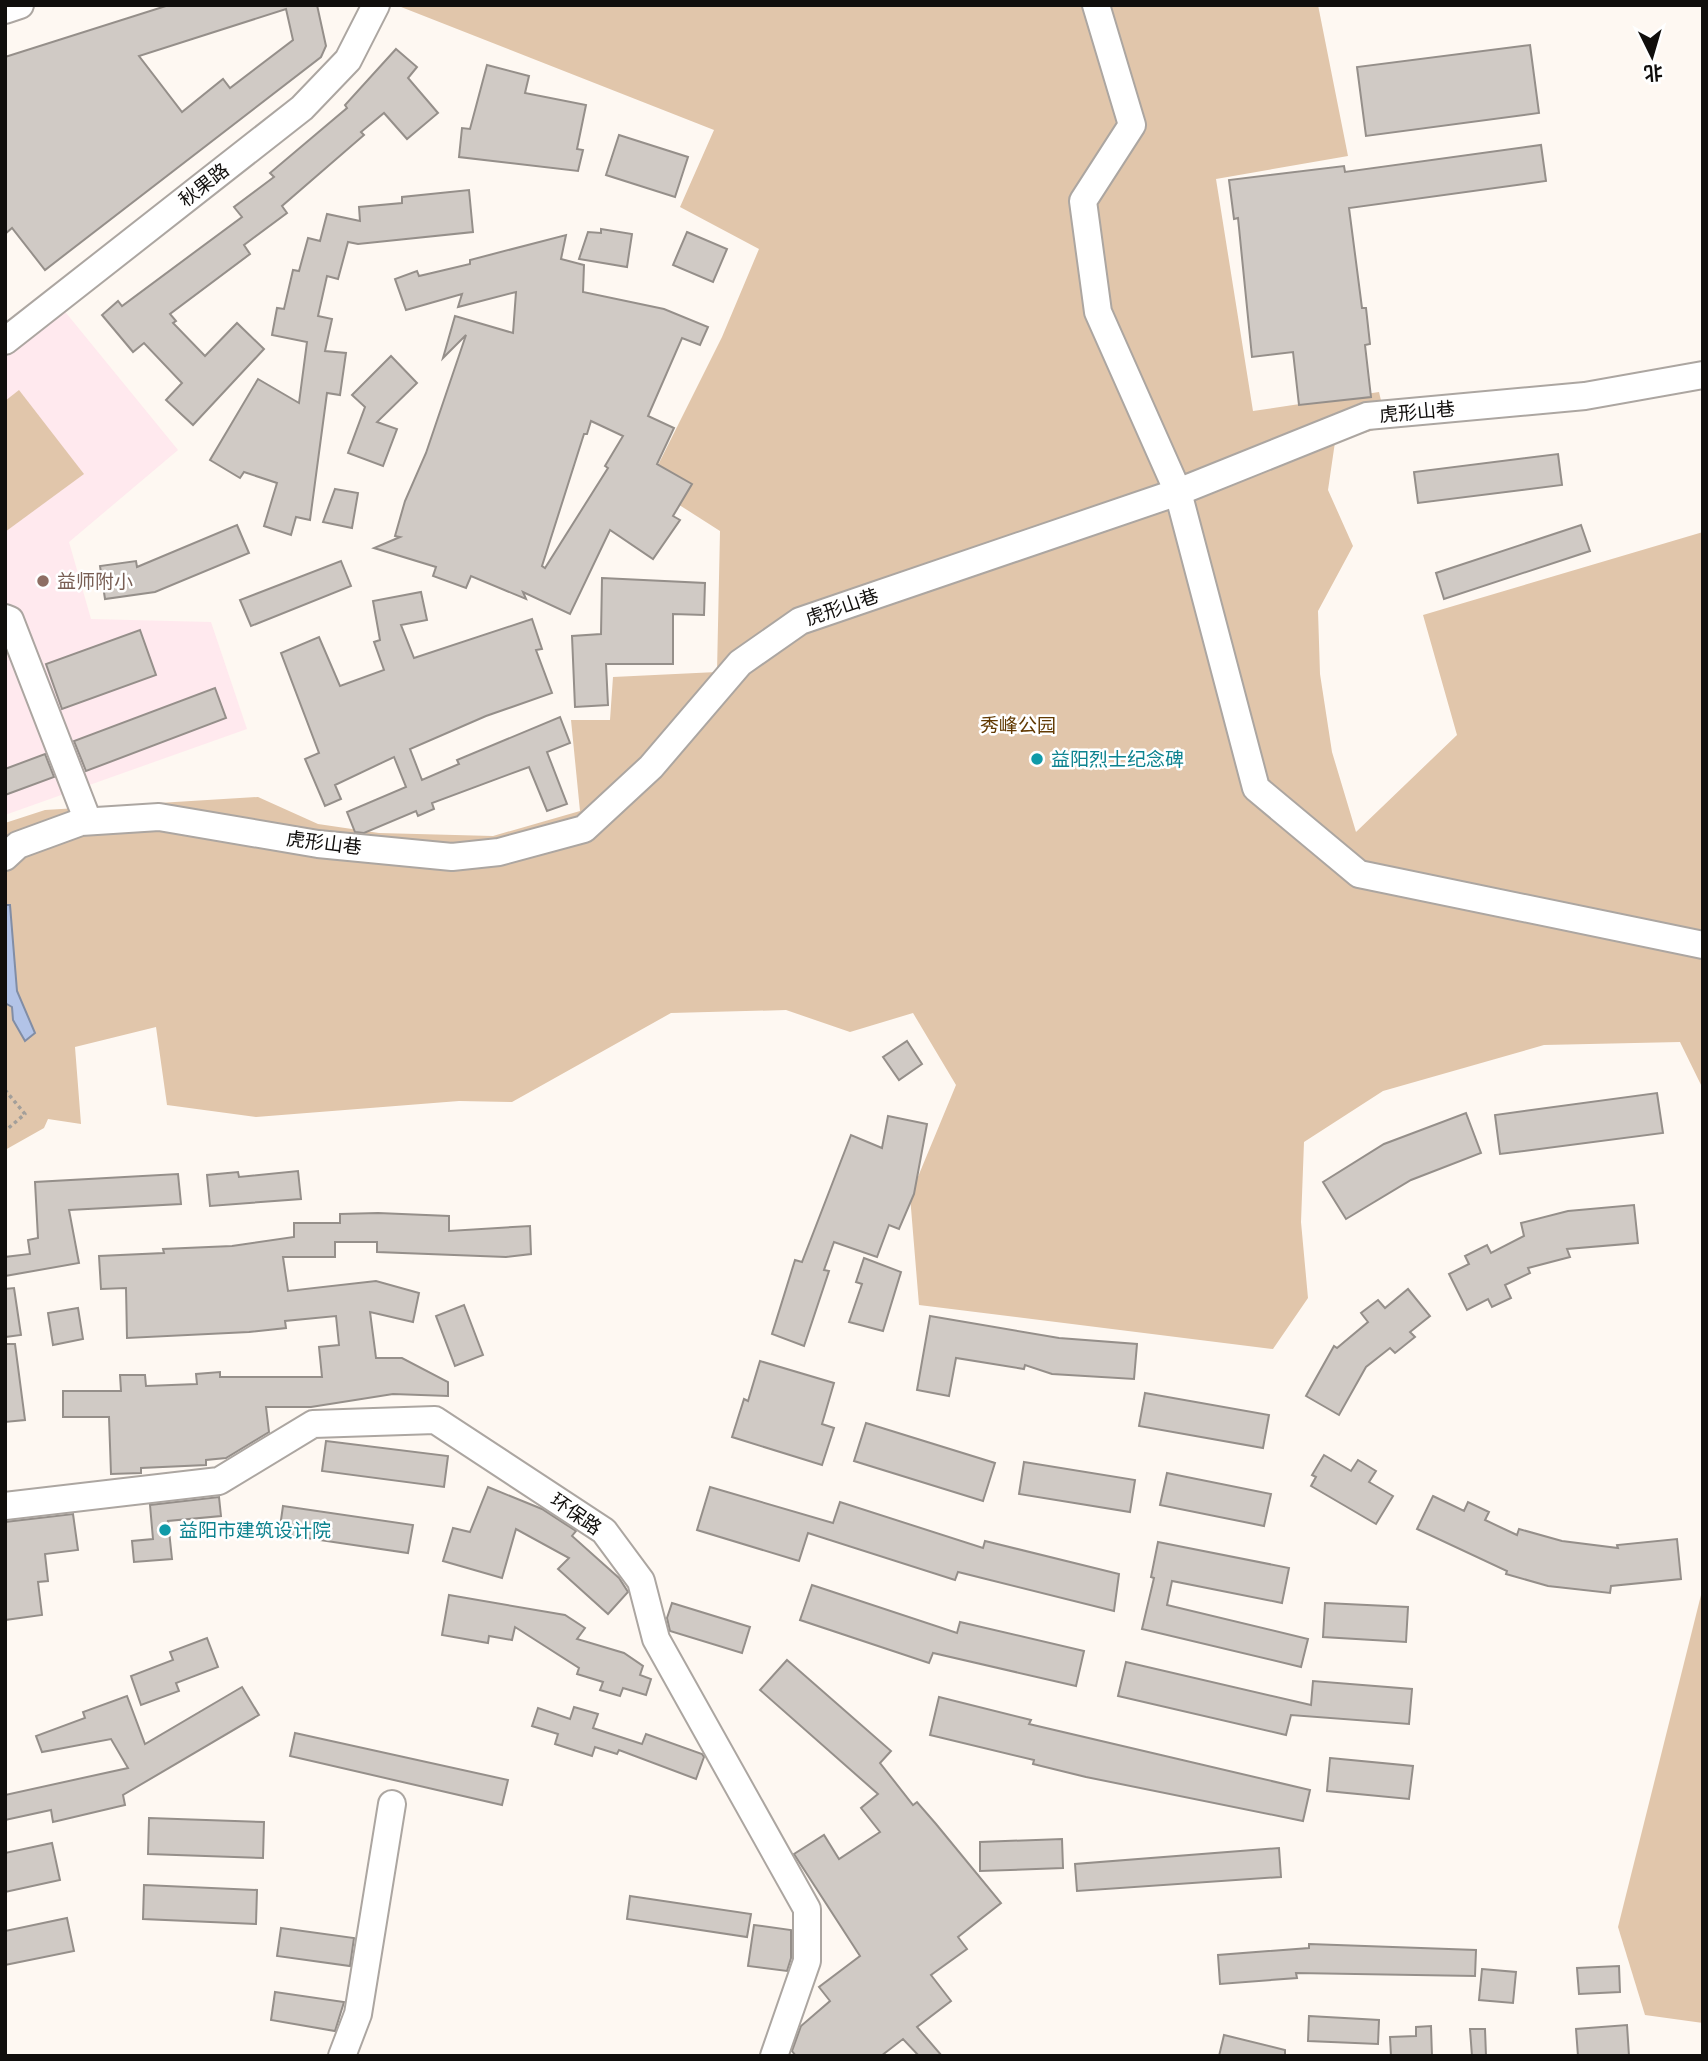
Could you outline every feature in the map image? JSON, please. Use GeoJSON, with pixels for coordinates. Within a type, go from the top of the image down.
{"type":"FeatureCollection","features":[{"type":"Feature","properties":{"kind":"street"},"geometry":{"type":"LineString","coordinates":[[5,10],[20,5]]}},
{"type":"Feature","properties":{"kind":"street","name":"秋果路"},"geometry":{"type":"LineString","coordinates":[[5,341],[302,108],[348,60],[376,5]]}},
{"type":"Feature","properties":{"kind":"street"},"geometry":{"type":"LineString","coordinates":[[1096,5],[1132,125],[1083,201],[1098,312],[1178,492],[1256,788],[1359,874],[1703,945]]}},
{"type":"Feature","properties":{"kind":"street","name":"虎形山巷"},"geometry":{"type":"LineString","coordinates":[[5,858],[19,845],[88,821],[159,817],[318,844],[452,857],[499,852],[584,829],[651,767],[740,663],[800,621],[1178,492],[1367,416],[1585,396],[1703,374]]}},
{"type":"Feature","properties":{"kind":"street"},"geometry":{"type":"LineString","coordinates":[[5,618],[10,620],[88,821]]}},
{"type":"Feature","properties":{"kind":"street","name":"环保路"},"geometry":{"type":"LineString","coordinates":[[5,1506],[219,1480],[313,1424],[435,1420],[604,1531],[641,1581],[656,1639],[807,1909],[807,1961],[774,2056]]}},
{"type":"Feature","properties":{"kind":"street"},"geometry":{"type":"LineString","coordinates":[[342,2056],[358,2014],[392,1804]]}},
{"type":"Feature","properties":{"kind":"path"},"geometry":{"type":"LineString","coordinates":[[5,1090],[25,1114],[5,1131]]}},
{"type":"Feature","properties":{"kind":"shaded area","name":"益师附小"},"geometry":{"type":"Polygon","coordinates":[[[62,308],[178,450],[69,542],[91,619],[211,622],[247,729],[5,815],[5,353],[62,308]]]}},
{"type":"Feature","properties":{"kind":"green space","name":"秀峰公园"},"geometry":{"type":"Polygon","coordinates":[[[396,5],[1318,5],[1348,156],[1216,179],[1253,411],[1379,392],[1387,426],[1335,442],[1328,490],[1353,546],[1318,611],[1320,674],[1332,752],[1356,832],[1457,735],[1423,615],[1703,532],[1703,1089],[1680,1042],[1544,1045],[1383,1091],[1304,1142],[1301,1222],[1308,1298],[1273,1349],[919,1305],[910,1196],[956,1085],[913,1013],[850,1032],[786,1010],[671,1013],[512,1102],[459,1101],[256,1117],[167,1105],[156,1027],[75,1047],[81,1124],[48,1119],[44,1128],[5,1150],[5,823],[45,810],[258,797],[318,824],[379,833],[493,836],[580,811],[571,720],[610,720],[613,677],[717,672],[720,531],[648,485],[722,337],[759,249],[680,207],[714,130],[396,5]]]}},
{"type":"Feature","properties":{"kind":"green space"},"geometry":{"type":"Polygon","coordinates":[[[19,390],[84,474],[5,532],[5,401],[19,390]]]}},
{"type":"Feature","properties":{"kind":"green space"},"geometry":{"type":"Polygon","coordinates":[[[1703,1587],[1703,2023],[1645,2015],[1618,1927],[1703,1587]]]}},
{"type":"Feature","properties":{"kind":"water"},"geometry":{"type":"Polygon","coordinates":[[[5,905],[10,905],[17,991],[35,1033],[25,1041],[13,1020],[12,1007],[5,1003],[5,905]]]}},
{"type":"Feature","properties":{"kind":"building"},"geometry":{"type":"Polygon","coordinates":[[[169,5],[317,5],[326,46],[321,57],[45,270],[12,228],[5,234],[5,57],[169,5]],[[286,9],[139,56],[182,112],[223,79],[230,88],[293,40],[286,9]]]}},
{"type":"Feature","properties":{"kind":"building"},"geometry":{"type":"Polygon","coordinates":[[[1530,45],[1539,113],[1366,136],[1357,67],[1530,45]]]}},
{"type":"Feature","properties":{"kind":"building"},"geometry":{"type":"Polygon","coordinates":[[[396,49],[417,67],[408,78],[438,113],[407,139],[384,113],[361,132],[364,135],[282,206],[287,213],[244,245],[250,254],[170,314],[176,321],[173,323],[205,356],[237,323],[264,349],[193,425],[166,400],[182,383],[144,343],[133,352],[102,315],[118,301],[122,306],[242,217],[234,207],[274,177],[270,173],[347,108],[345,105],[396,49]]]}},
{"type":"Feature","properties":{"kind":"building"},"geometry":{"type":"Polygon","coordinates":[[[487,65],[529,76],[525,93],[586,105],[577,149],[583,150],[578,171],[459,157],[462,128],[470,129],[487,65]]]}},
{"type":"Feature","properties":{"kind":"building"},"geometry":{"type":"Polygon","coordinates":[[[619,135],[688,157],[675,197],[606,175],[619,135]]]}},
{"type":"Feature","properties":{"kind":"building"},"geometry":{"type":"Polygon","coordinates":[[[1541,145],[1546,181],[1349,208],[1362,308],[1366,308],[1370,344],[1365,345],[1371,397],[1299,405],[1293,352],[1252,357],[1238,218],[1234,219],[1229,180],[1344,166],[1345,172],[1541,145]]]}},
{"type":"Feature","properties":{"kind":"building"},"geometry":{"type":"Polygon","coordinates":[[[469,190],[473,232],[358,244],[348,242],[338,279],[327,276],[318,316],[332,319],[325,351],[346,353],[340,395],[327,393],[310,520],[296,517],[291,535],[264,526],[277,483],[244,472],[240,478],[210,460],[258,379],[299,403],[307,342],[272,335],[277,308],[284,309],[293,270],[299,271],[308,238],[320,241],[327,214],[360,221],[359,207],[402,203],[402,197],[469,190]]]}},
{"type":"Feature","properties":{"kind":"building"},"geometry":{"type":"Polygon","coordinates":[[[601,229],[632,234],[627,267],[579,259],[588,232],[601,233],[601,229]]]}},
{"type":"Feature","properties":{"kind":"building"},"geometry":{"type":"Polygon","coordinates":[[[687,232],[727,249],[713,282],[673,265],[687,232]]]}},
{"type":"Feature","properties":{"kind":"building"},"geometry":{"type":"Polygon","coordinates":[[[566,235],[561,259],[584,265],[583,292],[664,309],[708,327],[700,345],[682,338],[648,416],[674,428],[657,464],[692,484],[673,516],[680,520],[653,559],[610,530],[570,614],[523,592],[526,599],[471,576],[466,588],[433,576],[436,567],[374,548],[400,537],[395,536],[405,501],[426,453],[466,335],[443,358],[455,316],[513,333],[516,292],[458,307],[462,294],[406,310],[395,279],[417,271],[419,276],[470,264],[470,260],[566,235]],[[591,421],[587,434],[584,434],[542,566],[545,568],[608,468],[605,466],[623,436],[591,421]]]}},
{"type":"Feature","properties":{"kind":"building"},"geometry":{"type":"Polygon","coordinates":[[[391,356],[417,383],[377,422],[397,429],[383,466],[348,453],[365,407],[352,395],[391,356]]]}},
{"type":"Feature","properties":{"kind":"building"},"geometry":{"type":"Polygon","coordinates":[[[1558,454],[1562,485],[1418,503],[1414,472],[1558,454]]]}},
{"type":"Feature","properties":{"kind":"building"},"geometry":{"type":"Polygon","coordinates":[[[335,489],[358,493],[352,528],[323,522],[335,489]]]}},
{"type":"Feature","properties":{"kind":"building"},"geometry":{"type":"Polygon","coordinates":[[[237,525],[249,553],[155,592],[105,599],[100,566],[136,561],[137,567],[237,525]]]}},
{"type":"Feature","properties":{"kind":"building"},"geometry":{"type":"Polygon","coordinates":[[[1581,525],[1590,551],[1444,599],[1436,573],[1581,525]]]}},
{"type":"Feature","properties":{"kind":"building"},"geometry":{"type":"Polygon","coordinates":[[[341,561],[351,586],[251,626],[240,600],[341,561]]]}},
{"type":"Feature","properties":{"kind":"building"},"geometry":{"type":"Polygon","coordinates":[[[602,578],[705,583],[704,615],[673,614],[673,664],[606,664],[608,705],[575,707],[572,636],[601,634],[602,578]]]}},
{"type":"Feature","properties":{"kind":"building"},"geometry":{"type":"Polygon","coordinates":[[[421,592],[427,620],[401,625],[414,658],[532,619],[542,649],[536,650],[552,693],[486,716],[410,749],[422,780],[459,764],[457,760],[560,717],[570,743],[547,752],[567,804],[547,811],[529,767],[432,803],[434,809],[418,816],[416,811],[364,833],[355,832],[347,812],[406,787],[394,757],[335,785],[341,799],[325,806],[305,759],[319,753],[281,653],[319,637],[340,686],[384,670],[374,642],[380,640],[373,601],[421,592]]]}},
{"type":"Feature","properties":{"kind":"building"},"geometry":{"type":"Polygon","coordinates":[[[140,630],[156,675],[62,709],[46,664],[140,630]]]}},
{"type":"Feature","properties":{"kind":"building"},"geometry":{"type":"Polygon","coordinates":[[[215,688],[226,718],[86,771],[74,741],[215,688]]]}},
{"type":"Feature","properties":{"kind":"building"},"geometry":{"type":"Polygon","coordinates":[[[45,754],[54,777],[5,795],[5,769],[45,754]]]}},
{"type":"Feature","properties":{"kind":"building"},"geometry":{"type":"Polygon","coordinates":[[[907,1041],[922,1064],[899,1080],[883,1057],[907,1041]]]}},
{"type":"Feature","properties":{"kind":"building"},"geometry":{"type":"Polygon","coordinates":[[[1657,1093],[1663,1133],[1500,1154],[1495,1115],[1657,1093]]]}},
{"type":"Feature","properties":{"kind":"building"},"geometry":{"type":"Polygon","coordinates":[[[1466,1113],[1481,1153],[1411,1180],[1346,1219],[1323,1182],[1384,1144],[1466,1113]]]}},
{"type":"Feature","properties":{"kind":"building"},"geometry":{"type":"Polygon","coordinates":[[[888,1116],[927,1124],[914,1194],[899,1229],[889,1225],[877,1257],[834,1242],[824,1270],[829,1271],[804,1346],[772,1334],[795,1260],[802,1262],[851,1135],[882,1148],[888,1116]]]}},
{"type":"Feature","properties":{"kind":"building"},"geometry":{"type":"Polygon","coordinates":[[[298,1171],[301,1199],[210,1206],[207,1175],[238,1172],[239,1177],[298,1171]]]}},
{"type":"Feature","properties":{"kind":"building"},"geometry":{"type":"Polygon","coordinates":[[[178,1174],[181,1204],[69,1210],[79,1263],[5,1276],[5,1257],[30,1254],[28,1240],[38,1238],[35,1182],[178,1174]]]}},
{"type":"Feature","properties":{"kind":"building"},"geometry":{"type":"Polygon","coordinates":[[[1634,1205],[1638,1243],[1567,1249],[1570,1257],[1528,1268],[1530,1273],[1505,1285],[1511,1298],[1492,1307],[1488,1299],[1467,1310],[1449,1274],[1469,1264],[1465,1256],[1487,1245],[1491,1253],[1524,1236],[1521,1223],[1568,1211],[1634,1205]]]}},
{"type":"Feature","properties":{"kind":"building"},"geometry":{"type":"Polygon","coordinates":[[[340,1214],[449,1216],[449,1231],[530,1226],[531,1254],[506,1257],[377,1252],[377,1242],[335,1242],[335,1257],[283,1257],[288,1291],[376,1281],[419,1293],[413,1322],[370,1312],[376,1358],[402,1358],[448,1382],[448,1396],[393,1394],[311,1407],[266,1407],[269,1432],[226,1458],[206,1460],[206,1465],[141,1468],[141,1473],[111,1474],[109,1417],[63,1417],[63,1391],[121,1391],[120,1375],[145,1375],[146,1386],[197,1384],[196,1374],[220,1372],[220,1377],[322,1377],[319,1347],[339,1345],[336,1316],[285,1321],[286,1328],[249,1332],[127,1338],[126,1288],[101,1289],[99,1256],[164,1253],[163,1249],[232,1246],[294,1237],[294,1223],[340,1223],[340,1214]]]}},
{"type":"Feature","properties":{"kind":"building"},"geometry":{"type":"Polygon","coordinates":[[[864,1258],[901,1272],[883,1331],[849,1322],[862,1284],[856,1282],[864,1258]]]}},
{"type":"Feature","properties":{"kind":"building"},"geometry":{"type":"Polygon","coordinates":[[[14,1288],[21,1335],[5,1337],[5,1289],[14,1288]]]}},
{"type":"Feature","properties":{"kind":"building"},"geometry":{"type":"Polygon","coordinates":[[[1408,1289],[1430,1316],[1410,1332],[1415,1337],[1395,1353],[1390,1348],[1366,1367],[1339,1415],[1306,1396],[1334,1346],[1337,1348],[1368,1322],[1361,1313],[1378,1300],[1385,1308],[1408,1289]]]}},
{"type":"Feature","properties":{"kind":"building"},"geometry":{"type":"Polygon","coordinates":[[[464,1305],[483,1355],[455,1366],[436,1316],[464,1305]]]}},
{"type":"Feature","properties":{"kind":"building"},"geometry":{"type":"Polygon","coordinates":[[[78,1308],[83,1339],[53,1345],[48,1313],[78,1308]]]}},
{"type":"Feature","properties":{"kind":"building"},"geometry":{"type":"Polygon","coordinates":[[[930,1316],[1059,1338],[1137,1344],[1134,1379],[1052,1374],[1025,1365],[1024,1369],[956,1358],[949,1396],[917,1390],[930,1316]]]}},
{"type":"Feature","properties":{"kind":"building"},"geometry":{"type":"Polygon","coordinates":[[[5,1344],[15,1344],[25,1420],[5,1422],[5,1344]]]}},
{"type":"Feature","properties":{"kind":"building"},"geometry":{"type":"Polygon","coordinates":[[[760,1361],[834,1383],[822,1424],[834,1428],[822,1465],[732,1437],[744,1399],[748,1401],[760,1361]]]}},
{"type":"Feature","properties":{"kind":"building"},"geometry":{"type":"Polygon","coordinates":[[[1145,1393],[1269,1415],[1263,1448],[1139,1426],[1145,1393]]]}},
{"type":"Feature","properties":{"kind":"building"},"geometry":{"type":"Polygon","coordinates":[[[866,1423],[995,1463],[983,1501],[854,1461],[866,1423]]]}},
{"type":"Feature","properties":{"kind":"building"},"geometry":{"type":"Polygon","coordinates":[[[326,1441],[448,1456],[444,1487],[322,1471],[326,1441]]]}},
{"type":"Feature","properties":{"kind":"building"},"geometry":{"type":"Polygon","coordinates":[[[1324,1455],[1351,1471],[1358,1460],[1376,1471],[1369,1482],[1393,1496],[1376,1524],[1311,1486],[1316,1477],[1312,1475],[1324,1455]]]}},
{"type":"Feature","properties":{"kind":"building"},"geometry":{"type":"Polygon","coordinates":[[[1024,1462],[1135,1480],[1130,1512],[1019,1494],[1024,1462]]]}},
{"type":"Feature","properties":{"kind":"building"},"geometry":{"type":"Polygon","coordinates":[[[1167,1473],[1271,1494],[1264,1526],[1160,1505],[1167,1473]]]}},
{"type":"Feature","properties":{"kind":"building"},"geometry":{"type":"Polygon","coordinates":[[[488,1487],[542,1509],[576,1531],[572,1536],[619,1578],[628,1592],[608,1614],[558,1569],[569,1558],[516,1529],[502,1578],[443,1561],[453,1528],[470,1532],[488,1487]]]}},
{"type":"Feature","properties":{"kind":"building"},"geometry":{"type":"Polygon","coordinates":[[[710,1487],[833,1523],[840,1502],[983,1548],[985,1541],[1119,1574],[1114,1611],[958,1572],[955,1580],[808,1533],[799,1561],[697,1530],[710,1487]]]}},
{"type":"Feature","properties":{"kind":"building"},"geometry":{"type":"Polygon","coordinates":[[[1433,1496],[1464,1511],[1468,1502],[1489,1512],[1485,1520],[1517,1535],[1519,1529],[1562,1541],[1618,1548],[1617,1545],[1677,1539],[1681,1579],[1611,1586],[1610,1593],[1548,1586],[1506,1574],[1507,1571],[1417,1529],[1433,1496]]]}},
{"type":"Feature","properties":{"kind":"building","name":"益阳市建筑设计院"},"geometry":{"type":"Polygon","coordinates":[[[219,1497],[221,1516],[168,1521],[172,1559],[134,1562],[132,1541],[153,1539],[150,1505],[219,1497]]]}},
{"type":"Feature","properties":{"kind":"building"},"geometry":{"type":"Polygon","coordinates":[[[283,1506],[413,1525],[408,1553],[279,1534],[283,1506]]]}},
{"type":"Feature","properties":{"kind":"building"},"geometry":{"type":"Polygon","coordinates":[[[73,1514],[78,1550],[45,1554],[48,1581],[38,1582],[42,1615],[5,1620],[5,1522],[73,1514]]]}},
{"type":"Feature","properties":{"kind":"building"},"geometry":{"type":"Polygon","coordinates":[[[1158,1542],[1289,1568],[1282,1603],[1172,1581],[1167,1605],[1308,1639],[1301,1667],[1142,1629],[1154,1578],[1151,1577],[1158,1542]]]}},
{"type":"Feature","properties":{"kind":"building"},"geometry":{"type":"Polygon","coordinates":[[[812,1585],[957,1633],[960,1622],[1084,1651],[1076,1686],[933,1653],[929,1663],[800,1620],[812,1585]]]}},
{"type":"Feature","properties":{"kind":"building"},"geometry":{"type":"Polygon","coordinates":[[[449,1595],[565,1615],[585,1628],[577,1639],[624,1653],[643,1666],[640,1675],[651,1679],[646,1695],[623,1688],[620,1696],[600,1690],[603,1682],[577,1674],[579,1668],[515,1627],[512,1640],[489,1636],[488,1643],[442,1635],[449,1595]]]}},
{"type":"Feature","properties":{"kind":"building"},"geometry":{"type":"Polygon","coordinates":[[[672,1603],[750,1627],[742,1653],[670,1631],[667,1618],[672,1603]]]}},
{"type":"Feature","properties":{"kind":"building"},"geometry":{"type":"Polygon","coordinates":[[[1325,1603],[1408,1607],[1406,1642],[1323,1637],[1325,1603]]]}},
{"type":"Feature","properties":{"kind":"building"},"geometry":{"type":"Polygon","coordinates":[[[207,1638],[218,1667],[176,1683],[179,1691],[141,1705],[131,1676],[173,1660],[170,1652],[207,1638]]]}},
{"type":"Feature","properties":{"kind":"building"},"geometry":{"type":"Polygon","coordinates":[[[787,1660],[891,1751],[880,1763],[913,1805],[917,1802],[1001,1903],[958,1937],[967,1949],[931,1975],[951,2001],[917,2027],[942,2056],[919,2056],[903,2039],[881,2056],[796,2056],[792,2051],[801,2026],[830,2001],[819,1987],[860,1956],[794,1854],[824,1835],[839,1859],[880,1832],[861,1808],[878,1794],[760,1690],[787,1660]]]}},
{"type":"Feature","properties":{"kind":"building"},"geometry":{"type":"Polygon","coordinates":[[[1126,1662],[1311,1705],[1313,1681],[1412,1689],[1409,1724],[1291,1715],[1286,1735],[1118,1696],[1126,1662]]]}},
{"type":"Feature","properties":{"kind":"building"},"geometry":{"type":"Polygon","coordinates":[[[242,1687],[259,1715],[123,1795],[125,1805],[53,1822],[51,1810],[5,1820],[5,1795],[128,1768],[111,1739],[42,1752],[36,1736],[85,1718],[83,1712],[127,1696],[145,1744],[242,1687]]]}},
{"type":"Feature","properties":{"kind":"building"},"geometry":{"type":"Polygon","coordinates":[[[939,1697],[1031,1720],[1029,1724],[1310,1790],[1303,1821],[1086,1777],[1033,1764],[1034,1760],[930,1735],[939,1697]]]}},
{"type":"Feature","properties":{"kind":"building"},"geometry":{"type":"Polygon","coordinates":[[[574,1707],[598,1714],[593,1728],[642,1744],[646,1734],[702,1754],[704,1757],[696,1779],[619,1750],[617,1754],[595,1747],[592,1756],[555,1744],[558,1734],[532,1726],[538,1708],[570,1719],[574,1707]]]}},
{"type":"Feature","properties":{"kind":"building"},"geometry":{"type":"Polygon","coordinates":[[[295,1733],[508,1780],[502,1805],[290,1756],[295,1733]]]}},
{"type":"Feature","properties":{"kind":"building"},"geometry":{"type":"Polygon","coordinates":[[[1330,1758],[1413,1766],[1409,1799],[1327,1791],[1330,1758]]]}},
{"type":"Feature","properties":{"kind":"building"},"geometry":{"type":"Polygon","coordinates":[[[149,1818],[264,1822],[263,1858],[148,1854],[149,1818]]]}},
{"type":"Feature","properties":{"kind":"building"},"geometry":{"type":"Polygon","coordinates":[[[1062,1839],[1063,1868],[980,1871],[980,1842],[1062,1839]]]}},
{"type":"Feature","properties":{"kind":"building"},"geometry":{"type":"Polygon","coordinates":[[[52,1843],[60,1880],[5,1892],[5,1853],[52,1843]]]}},
{"type":"Feature","properties":{"kind":"building"},"geometry":{"type":"Polygon","coordinates":[[[1279,1848],[1281,1877],[1077,1891],[1075,1864],[1279,1848]]]}},
{"type":"Feature","properties":{"kind":"building"},"geometry":{"type":"Polygon","coordinates":[[[144,1885],[257,1890],[256,1924],[143,1919],[144,1885]]]}},
{"type":"Feature","properties":{"kind":"building"},"geometry":{"type":"Polygon","coordinates":[[[630,1896],[751,1914],[747,1937],[627,1919],[630,1896]]]}},
{"type":"Feature","properties":{"kind":"building"},"geometry":{"type":"Polygon","coordinates":[[[67,1918],[74,1951],[5,1965],[5,1931],[67,1918]]]}},
{"type":"Feature","properties":{"kind":"building"},"geometry":{"type":"Polygon","coordinates":[[[754,1925],[791,1930],[791,1958],[787,1971],[748,1966],[754,1925]]]}},
{"type":"Feature","properties":{"kind":"building"},"geometry":{"type":"Polygon","coordinates":[[[281,1928],[354,1938],[350,1966],[277,1956],[281,1928]]]}},
{"type":"Feature","properties":{"kind":"building"},"geometry":{"type":"Polygon","coordinates":[[[1309,1944],[1476,1950],[1475,1976],[1296,1973],[1297,1978],[1220,1984],[1218,1955],[1309,1948],[1309,1944]]]}},
{"type":"Feature","properties":{"kind":"building"},"geometry":{"type":"Polygon","coordinates":[[[1619,1966],[1620,1992],[1579,1994],[1577,1968],[1619,1966]]]}},
{"type":"Feature","properties":{"kind":"building"},"geometry":{"type":"Polygon","coordinates":[[[1482,1969],[1516,1972],[1513,2003],[1479,2000],[1482,1969]]]}},
{"type":"Feature","properties":{"kind":"building"},"geometry":{"type":"Polygon","coordinates":[[[275,1992],[344,2002],[335,2031],[271,2020],[275,1992]]]}},
{"type":"Feature","properties":{"kind":"building"},"geometry":{"type":"Polygon","coordinates":[[[1309,2016],[1379,2020],[1378,2044],[1308,2041],[1309,2016]]]}},
{"type":"Feature","properties":{"kind":"building"},"geometry":{"type":"Polygon","coordinates":[[[1627,2025],[1629,2056],[1578,2056],[1576,2029],[1627,2025]]]}},
{"type":"Feature","properties":{"kind":"building"},"geometry":{"type":"Polygon","coordinates":[[[1431,2026],[1432,2056],[1391,2056],[1390,2037],[1416,2036],[1416,2027],[1431,2026]]]}},
{"type":"Feature","properties":{"kind":"building"},"geometry":{"type":"Polygon","coordinates":[[[1470,2029],[1485,2029],[1486,2056],[1472,2056],[1470,2029]]]}},
{"type":"Feature","properties":{"kind":"building"},"geometry":{"type":"Polygon","coordinates":[[[1224,2035],[1285,2050],[1285,2056],[1219,2056],[1224,2035]]]}},
{"type":"Feature","properties":{"kind":"place","name":"益师附小"},"geometry":{"type":"Point","coordinates":[43,581]}},
{"type":"Feature","properties":{"kind":"place","name":"益阳烈士纪念碑"},"geometry":{"type":"Point","coordinates":[1037,759]}},
{"type":"Feature","properties":{"kind":"place","name":"益阳市建筑设计院"},"geometry":{"type":"Point","coordinates":[165,1530]}}]}
